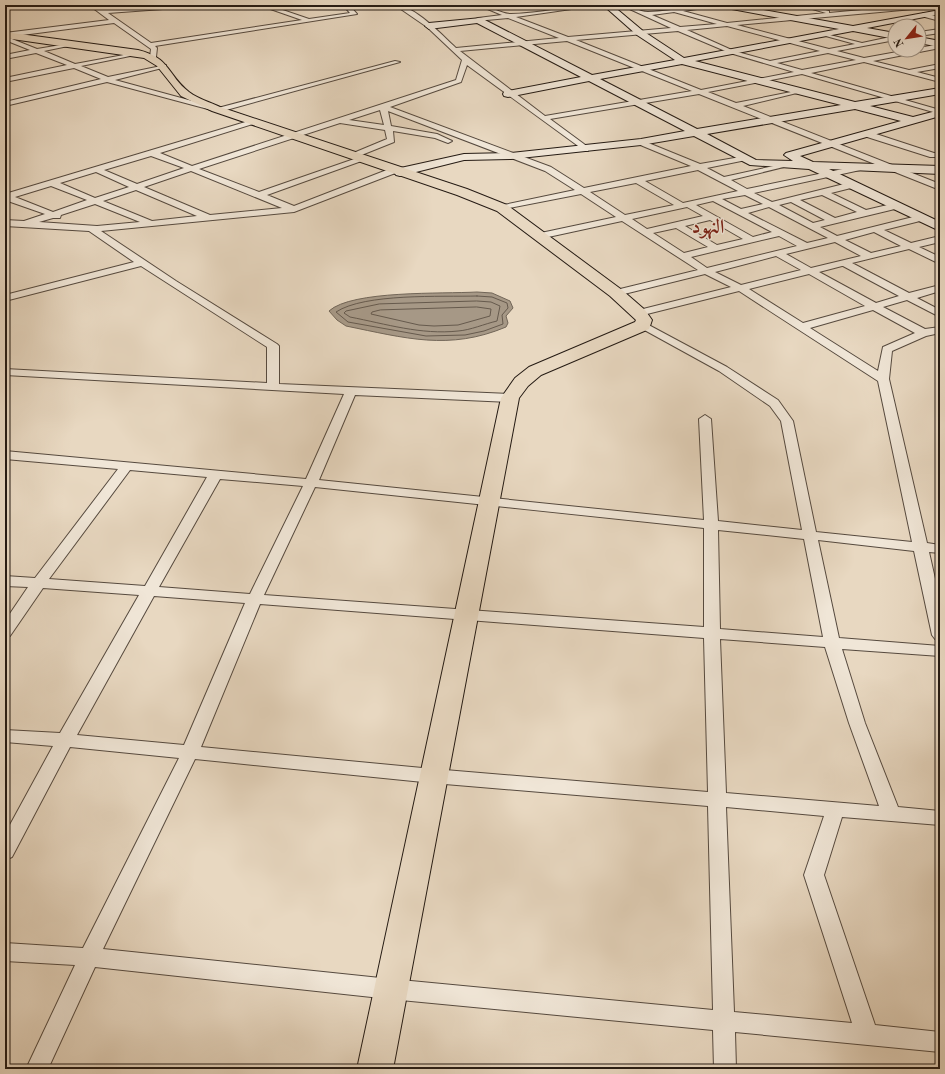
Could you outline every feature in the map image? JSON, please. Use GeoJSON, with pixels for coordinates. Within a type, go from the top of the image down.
{"type":"FeatureCollection","features":[{"type":"Feature","properties":{"kind":"highway"},"geometry":{"type":"LineString","coordinates":[[5,36],[75,37],[151,55],[186,95],[218,110],[462,192],[502,208],[616,293],[641,319],[535,371],[521,382],[510,398],[375,1069]]}},
{"type":"Feature","properties":{"kind":"street"},"geometry":{"type":"LineString","coordinates":[[5,8],[30,5]]}},
{"type":"Feature","properties":{"kind":"street"},"geometry":{"type":"LineString","coordinates":[[92,5],[114,21],[151,55]]}},
{"type":"Feature","properties":{"kind":"street"},"geometry":{"type":"LineString","coordinates":[[102,12],[190,5]]}},
{"type":"Feature","properties":{"kind":"street"},"geometry":{"type":"LineString","coordinates":[[262,5],[309,21]]}},
{"type":"Feature","properties":{"kind":"street"},"geometry":{"type":"LineString","coordinates":[[5,80],[74,66],[151,55],[309,21],[354,14],[346,5]]}},
{"type":"Feature","properties":{"kind":"street"},"geometry":{"type":"LineString","coordinates":[[398,5],[429,26],[465,60],[508,94],[545,118],[585,149]]}},
{"type":"Feature","properties":{"kind":"street"},"geometry":{"type":"LineString","coordinates":[[485,5],[507,16],[644,69],[887,168],[940,187]]}},
{"type":"Feature","properties":{"kind":"street"},"geometry":{"type":"LineString","coordinates":[[429,26],[596,5]]}},
{"type":"Feature","properties":{"kind":"street"},"geometry":{"type":"LineString","coordinates":[[607,5],[640,33],[684,61],[915,121]]}},
{"type":"Feature","properties":{"kind":"street"},"geometry":{"type":"LineString","coordinates":[[624,5],[732,52],[940,113]]}},
{"type":"Feature","properties":{"kind":"street"},"geometry":{"type":"LineString","coordinates":[[645,14],[722,5],[856,28],[887,35]]}},
{"type":"Feature","properties":{"kind":"street"},"geometry":{"type":"LineString","coordinates":[[737,8],[759,5]]}},
{"type":"Feature","properties":{"kind":"street"},"geometry":{"type":"LineString","coordinates":[[802,5],[836,14]]}},
{"type":"Feature","properties":{"kind":"street"},"geometry":{"type":"LineString","coordinates":[[858,5],[908,18],[940,12]]}},
{"type":"Feature","properties":{"kind":"street"},"geometry":{"type":"LineString","coordinates":[[454,50],[935,5]]}},
{"type":"Feature","properties":{"kind":"street"},"geometry":{"type":"LineString","coordinates":[[675,11],[940,80]]}},
{"type":"Feature","properties":{"kind":"street"},"geometry":{"type":"LineString","coordinates":[[923,15],[940,19]]}},
{"type":"Feature","properties":{"kind":"street"},"geometry":{"type":"LineString","coordinates":[[478,20],[754,163],[940,170]]}},
{"type":"Feature","properties":{"kind":"street"},"geometry":{"type":"LineString","coordinates":[[5,57],[39,50],[114,21]]}},
{"type":"Feature","properties":{"kind":"street"},"geometry":{"type":"LineString","coordinates":[[508,94],[887,22]]}},
{"type":"Feature","properties":{"kind":"street"},"geometry":{"type":"LineString","coordinates":[[927,33],[940,31]]}},
{"type":"Feature","properties":{"kind":"street"},"geometry":{"type":"LineString","coordinates":[[930,32],[940,34]]}},
{"type":"Feature","properties":{"kind":"street"},"geometry":{"type":"LineString","coordinates":[[824,34],[864,44]]}},
{"type":"Feature","properties":{"kind":"street"},"geometry":{"type":"LineString","coordinates":[[5,36],[109,80],[218,110],[397,62]]}},
{"type":"Feature","properties":{"kind":"street"},"geometry":{"type":"LineString","coordinates":[[769,62],[887,39]]}},
{"type":"Feature","properties":{"kind":"street"},"geometry":{"type":"LineString","coordinates":[[927,42],[940,45]]}},
{"type":"Feature","properties":{"kind":"street"},"geometry":{"type":"LineString","coordinates":[[927,48],[940,45]]}},
{"type":"Feature","properties":{"kind":"street"},"geometry":{"type":"LineString","coordinates":[[5,104],[109,80],[151,55]]}},
{"type":"Feature","properties":{"kind":"street"},"geometry":{"type":"LineString","coordinates":[[545,118],[698,92],[887,56]]}},
{"type":"Feature","properties":{"kind":"street"},"geometry":{"type":"LineString","coordinates":[[22,225],[460,81],[465,60]]}},
{"type":"Feature","properties":{"kind":"street"},"geometry":{"type":"LineString","coordinates":[[908,72],[940,66]]}},
{"type":"Feature","properties":{"kind":"street"},"geometry":{"type":"LineString","coordinates":[[734,106],[799,91]]}},
{"type":"Feature","properties":{"kind":"street"},"geometry":{"type":"LineString","coordinates":[[7,224],[92,229],[294,209],[397,171],[464,157],[511,156],[641,142],[940,91]]}},
{"type":"Feature","properties":{"kind":"street"},"geometry":{"type":"LineString","coordinates":[[259,195],[358,158],[391,140],[383,107]]}},
{"type":"Feature","properties":{"kind":"street"},"geometry":{"type":"LineString","coordinates":[[383,107],[548,169],[581,192],[682,256],[706,271],[742,289],[883,379]]}},
{"type":"Feature","properties":{"kind":"street"},"geometry":{"type":"LineString","coordinates":[[940,113],[790,155],[808,165],[940,227]]}},
{"type":"Feature","properties":{"kind":"street"},"geometry":{"type":"LineString","coordinates":[[338,121],[437,136],[490,156]]}},
{"type":"Feature","properties":{"kind":"street"},"geometry":{"type":"LineString","coordinates":[[6,197],[255,122]]}},
{"type":"Feature","properties":{"kind":"street"},"geometry":{"type":"LineString","coordinates":[[867,134],[933,155],[940,155]]}},
{"type":"Feature","properties":{"kind":"street"},"geometry":{"type":"LineString","coordinates":[[641,142],[699,168],[870,257]]}},
{"type":"Feature","properties":{"kind":"street"},"geometry":{"type":"LineString","coordinates":[[152,153],[294,209]]}},
{"type":"Feature","properties":{"kind":"street"},"geometry":{"type":"LineString","coordinates":[[502,208],[743,158]]}},
{"type":"Feature","properties":{"kind":"street"},"geometry":{"type":"LineString","coordinates":[[722,180],[792,164]]}},
{"type":"Feature","properties":{"kind":"street"},"geometry":{"type":"LineString","coordinates":[[539,236],[862,167]]}},
{"type":"Feature","properties":{"kind":"street"},"geometry":{"type":"LineString","coordinates":[[97,170],[209,218]]}},
{"type":"Feature","properties":{"kind":"street"},"geometry":{"type":"LineString","coordinates":[[762,171],[786,183]]}},
{"type":"Feature","properties":{"kind":"street"},"geometry":{"type":"LineString","coordinates":[[638,180],[684,205],[711,217],[752,240]]}},
{"type":"Feature","properties":{"kind":"street"},"geometry":{"type":"LineString","coordinates":[[52,183],[152,224]]}},
{"type":"Feature","properties":{"kind":"street"},"geometry":{"type":"LineString","coordinates":[[775,185],[834,220]]}},
{"type":"Feature","properties":{"kind":"street"},"geometry":{"type":"LineString","coordinates":[[738,212],[852,185]]}},
{"type":"Feature","properties":{"kind":"street"},"geometry":{"type":"LineString","coordinates":[[823,192],[865,213]]}},
{"type":"Feature","properties":{"kind":"street"},"geometry":{"type":"LineString","coordinates":[[6,197],[92,229],[142,263],[273,346],[273,387]]}},
{"type":"Feature","properties":{"kind":"street"},"geometry":{"type":"LineString","coordinates":[[713,198],[805,246]]}},
{"type":"Feature","properties":{"kind":"street"},"geometry":{"type":"LineString","coordinates":[[810,226],[896,206]]}},
{"type":"Feature","properties":{"kind":"street"},"geometry":{"type":"LineString","coordinates":[[645,232],[711,217]]}},
{"type":"Feature","properties":{"kind":"street"},"geometry":{"type":"LineString","coordinates":[[616,293],[834,238],[921,218]]}},
{"type":"Feature","properties":{"kind":"street"},"geometry":{"type":"LineString","coordinates":[[678,225],[716,248]]}},
{"type":"Feature","properties":{"kind":"street"},"geometry":{"type":"LineString","coordinates":[[875,229],[940,261]]}},
{"type":"Feature","properties":{"kind":"street"},"geometry":{"type":"LineString","coordinates":[[682,256],[780,233]]}},
{"type":"Feature","properties":{"kind":"street"},"geometry":{"type":"LineString","coordinates":[[641,319],[742,289],[846,264],[940,239]]}},
{"type":"Feature","properties":{"kind":"street"},"geometry":{"type":"LineString","coordinates":[[777,253],[923,333]]}},
{"type":"Feature","properties":{"kind":"street"},"geometry":{"type":"LineString","coordinates":[[5,298],[142,263]]}},
{"type":"Feature","properties":{"kind":"street"},"geometry":{"type":"LineString","coordinates":[[846,264],[940,314]]}},
{"type":"Feature","properties":{"kind":"street"},"geometry":{"type":"LineString","coordinates":[[801,327],[874,305],[940,288]]}},
{"type":"Feature","properties":{"kind":"street"},"geometry":{"type":"LineString","coordinates":[[5,292],[21,294]]}},
{"type":"Feature","properties":{"kind":"street"},"geometry":{"type":"LineString","coordinates":[[641,319],[723,369],[774,403],[787,421],[832,644],[857,723],[892,815]]}},
{"type":"Feature","properties":{"kind":"street"},"geometry":{"type":"LineString","coordinates":[[940,330],[923,333],[887,349],[883,379],[940,635]]}},
{"type":"Feature","properties":{"kind":"street"},"geometry":{"type":"LineString","coordinates":[[5,372],[273,387],[510,398]]}},
{"type":"Feature","properties":{"kind":"street"},"geometry":{"type":"LineString","coordinates":[[37,1069],[89,957],[190,752],[254,600],[311,483],[351,391]]}},
{"type":"Feature","properties":{"kind":"street"},"geometry":{"type":"LineString","coordinates":[[705,419],[711,526],[712,635],[725,1020],[725,1069]]}},
{"type":"Feature","properties":{"kind":"street"},"geometry":{"type":"LineString","coordinates":[[5,455],[311,483],[940,550]]}},
{"type":"Feature","properties":{"kind":"street"},"geometry":{"type":"LineString","coordinates":[[5,632],[38,584],[126,467]]}},
{"type":"Feature","properties":{"kind":"street"},"geometry":{"type":"LineString","coordinates":[[5,852],[65,740],[215,475]]}},
{"type":"Feature","properties":{"kind":"street"},"geometry":{"type":"LineString","coordinates":[[5,581],[254,600],[467,614],[712,635],[940,651]]}},
{"type":"Feature","properties":{"kind":"street"},"geometry":{"type":"LineString","coordinates":[[5,736],[65,740],[433,776],[717,801],[940,818]]}},
{"type":"Feature","properties":{"kind":"street"},"geometry":{"type":"LineString","coordinates":[[836,810],[814,875],[867,1034]]}},
{"type":"Feature","properties":{"kind":"street"},"geometry":{"type":"LineString","coordinates":[[5,952],[89,957],[390,989],[725,1020],[940,1042]]}},
{"type":"Feature","properties":{"kind":"water"},"geometry":{"type":"Polygon","coordinates":[[[421,293],[492,293],[510,301],[513,308],[506,316],[508,323],[506,327],[465,339],[427,340],[388,335],[346,326],[337,320],[329,311],[341,304],[357,299],[377,296],[421,293]]]}},
{"type":"Feature","properties":{"kind":"district","name":"النهود"},"geometry":{"type":"Point","coordinates":[708,228]}}]}
